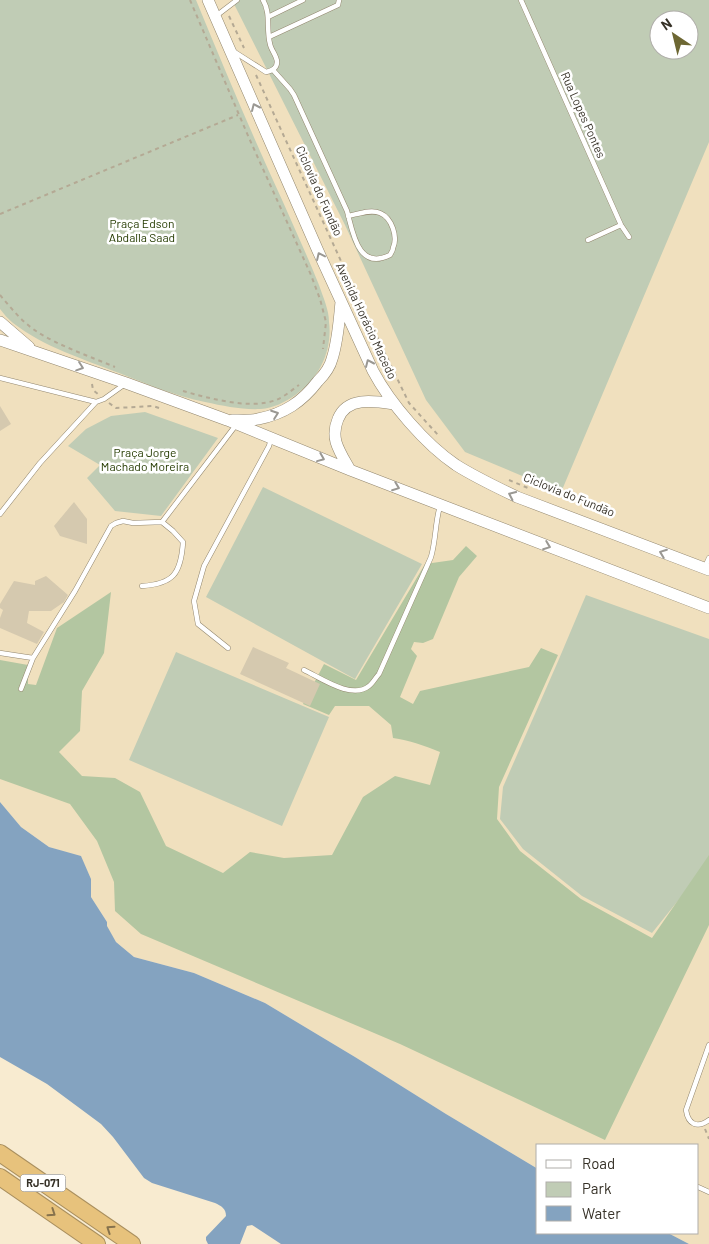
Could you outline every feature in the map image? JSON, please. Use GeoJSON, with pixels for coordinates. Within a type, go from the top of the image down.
{"type":"FeatureCollection","features":[{"type":"Feature","properties":{"kind":"highway","name":"RJ-071"},"geometry":{"type":"LineString","coordinates":[[0,1153],[132,1244]]}},
{"type":"Feature","properties":{"kind":"highway","name":"RJ-071"},"geometry":{"type":"LineString","coordinates":[[0,1177],[97,1244]]}},
{"type":"Feature","properties":{"kind":"street","name":"Avenida Horácio Macedo"},"geometry":{"type":"LineString","coordinates":[[208,0],[373,371],[394,404],[443,455],[490,484],[516,497],[708,566]]}},
{"type":"Feature","properties":{"kind":"street"},"geometry":{"type":"LineString","coordinates":[[232,422],[257,420],[272,416],[292,407],[309,393],[323,376],[332,360],[341,300]]}},
{"type":"Feature","properties":{"kind":"street"},"geometry":{"type":"LineString","coordinates":[[0,322],[34,351]]}},
{"type":"Feature","properties":{"kind":"street"},"geometry":{"type":"LineString","coordinates":[[0,340],[232,422],[350,470],[709,608]]}},
{"type":"Feature","properties":{"kind":"street"},"geometry":{"type":"LineString","coordinates":[[350,470],[340,451],[335,435],[340,415],[344,410],[358,402],[373,401],[394,404]]}},
{"type":"Feature","properties":{"kind":"lane"},"geometry":{"type":"LineString","coordinates":[[215,17],[237,0]]}},
{"type":"Feature","properties":{"kind":"lane"},"geometry":{"type":"LineString","coordinates":[[229,48],[266,72],[273,70],[276,66],[277,62],[270,44],[267,8],[262,0]]}},
{"type":"Feature","properties":{"kind":"lane"},"geometry":{"type":"LineString","coordinates":[[268,17],[304,0]]}},
{"type":"Feature","properties":{"kind":"lane"},"geometry":{"type":"LineString","coordinates":[[269,36],[338,5],[339,0]]}},
{"type":"Feature","properties":{"kind":"lane","name":"Rua Lopes Pontes"},"geometry":{"type":"LineString","coordinates":[[520,0],[621,225],[629,238]]}},
{"type":"Feature","properties":{"kind":"lane"},"geometry":{"type":"LineString","coordinates":[[273,70],[294,95],[348,216],[359,248],[370,259],[383,259],[390,255],[394,248],[395,238],[388,219],[380,213],[370,212],[348,216]]}},
{"type":"Feature","properties":{"kind":"lane"},"geometry":{"type":"LineString","coordinates":[[588,240],[621,225]]}},
{"type":"Feature","properties":{"kind":"lane"},"geometry":{"type":"LineString","coordinates":[[0,378],[96,402]]}},
{"type":"Feature","properties":{"kind":"lane"},"geometry":{"type":"LineString","coordinates":[[0,514],[40,463],[96,402],[104,399],[126,383]]}},
{"type":"Feature","properties":{"kind":"lane"},"geometry":{"type":"LineString","coordinates":[[162,522],[232,422]]}},
{"type":"Feature","properties":{"kind":"lane"},"geometry":{"type":"LineString","coordinates":[[228,648],[198,624],[194,601],[204,566],[269,446],[271,438]]}},
{"type":"Feature","properties":{"kind":"lane"},"geometry":{"type":"LineString","coordinates":[[304,670],[349,691],[360,691],[370,686],[379,674],[431,557],[435,543],[438,512],[441,505]]}},
{"type":"Feature","properties":{"kind":"lane"},"geometry":{"type":"LineString","coordinates":[[21,689],[33,658],[75,591],[111,526],[123,521],[133,523],[162,522],[173,530],[183,542],[182,555],[173,577],[161,584],[142,586]]}},
{"type":"Feature","properties":{"kind":"lane"},"geometry":{"type":"LineString","coordinates":[[0,653],[33,658]]}},
{"type":"Feature","properties":{"kind":"lane"},"geometry":{"type":"LineString","coordinates":[[709,1045],[686,1110],[691,1122],[696,1125],[702,1125],[709,1120]]}},
{"type":"Feature","properties":{"kind":"path"},"geometry":{"type":"LineString","coordinates":[[190,0],[311,274],[326,322],[322,352]]}},
{"type":"Feature","properties":{"kind":"path","name":"Ciclovia do Fundão"},"geometry":{"type":"LineString","coordinates":[[226,9],[351,283],[409,403],[442,438]]}},
{"type":"Feature","properties":{"kind":"path"},"geometry":{"type":"LineString","coordinates":[[0,214],[239,114]]}},
{"type":"Feature","properties":{"kind":"path"},"geometry":{"type":"LineString","coordinates":[[0,295],[16,314],[35,331],[72,349],[117,367]]}},
{"type":"Feature","properties":{"kind":"path"},"geometry":{"type":"LineString","coordinates":[[178,390],[236,403],[262,403],[277,400],[301,384]]}},
{"type":"Feature","properties":{"kind":"path","name":"Ciclovia do Fundão"},"geometry":{"type":"LineString","coordinates":[[508,479],[535,492]]}},
{"type":"Feature","properties":{"kind":"path"},"geometry":{"type":"LineString","coordinates":[[702,1125],[709,1139]]}},
{"type":"Feature","properties":{"kind":"shaded area"},"geometry":{"type":"Polygon","coordinates":[[[0,0],[709,0],[709,1244],[689,1244],[670,1234],[699,1234],[699,1144],[536,1144],[536,1168],[265,1003],[194,973],[134,957],[116,942],[106,926],[107,922],[91,897],[91,879],[81,857],[49,847],[21,827],[0,802],[0,0]]]}},
{"type":"Feature","properties":{"kind":"green space","name":"Praça Edson Abdalla Saad"},"geometry":{"type":"Polygon","coordinates":[[[0,0],[196,0],[249,127],[319,285],[327,308],[330,333],[325,356],[316,374],[296,395],[279,404],[261,409],[226,406],[183,396],[51,346],[13,323],[0,309],[0,0]]]}},
{"type":"Feature","properties":{"kind":"green space"},"geometry":{"type":"Polygon","coordinates":[[[232,0],[709,0],[709,142],[562,490],[559,489],[558,491],[465,452],[426,400],[345,225],[232,0]]]}},
{"type":"Feature","properties":{"kind":"green space","name":"Praça Jorge Machado Moreira"},"geometry":{"type":"Polygon","coordinates":[[[145,412],[218,438],[161,516],[115,511],[87,478],[100,465],[68,446],[86,429],[111,416],[145,412]]]}},
{"type":"Feature","properties":{"kind":"green space"},"geometry":{"type":"Polygon","coordinates":[[[263,487],[422,564],[355,679],[206,597],[263,487]]]}},
{"type":"Feature","properties":{"kind":"green space"},"geometry":{"type":"Polygon","coordinates":[[[466,546],[477,556],[459,577],[433,639],[423,643],[414,642],[411,649],[417,656],[400,697],[413,704],[420,691],[529,667],[541,648],[558,655],[499,787],[497,819],[520,851],[581,899],[652,938],[709,855],[709,925],[605,1140],[400,1044],[141,934],[115,911],[114,882],[97,841],[70,804],[0,779],[0,660],[28,665],[28,684],[36,685],[57,628],[111,592],[104,653],[82,691],[80,731],[59,752],[82,776],[115,778],[140,792],[166,846],[223,873],[250,852],[284,858],[332,855],[363,797],[395,776],[430,785],[440,752],[423,745],[393,738],[391,725],[369,706],[335,706],[329,715],[303,704],[324,664],[356,680],[425,564],[453,560],[466,546]]]}},
{"type":"Feature","properties":{"kind":"green space"},"geometry":{"type":"Polygon","coordinates":[[[586,595],[709,639],[709,862],[652,933],[582,896],[523,849],[500,819],[503,787],[586,595]]]}},
{"type":"Feature","properties":{"kind":"green space"},"geometry":{"type":"Polygon","coordinates":[[[176,652],[329,717],[282,826],[129,760],[176,652]]]}},
{"type":"Feature","properties":{"kind":"water"},"geometry":{"type":"Polygon","coordinates":[[[0,802],[21,827],[49,847],[81,856],[91,879],[91,897],[107,922],[107,926],[116,942],[134,957],[194,973],[265,1003],[536,1168],[536,1234],[670,1234],[689,1244],[281,1244],[252,1225],[247,1226],[240,1244],[208,1244],[206,1237],[226,1216],[223,1208],[215,1203],[152,1183],[144,1178],[101,1124],[47,1084],[0,1057],[0,802]]]}},
{"type":"Feature","properties":{"kind":"building"},"geometry":{"type":"Polygon","coordinates":[[[0,406],[11,424],[0,431],[0,406]]]}},
{"type":"Feature","properties":{"kind":"building"},"geometry":{"type":"Polygon","coordinates":[[[74,502],[87,519],[87,544],[60,536],[54,526],[74,502]]]}},
{"type":"Feature","properties":{"kind":"building"},"geometry":{"type":"Polygon","coordinates":[[[46,576],[68,595],[64,602],[51,611],[29,611],[27,623],[44,632],[37,644],[0,628],[0,618],[3,610],[0,608],[0,604],[14,581],[35,585],[35,581],[46,576]]]}},
{"type":"Feature","properties":{"kind":"building"},"geometry":{"type":"Polygon","coordinates":[[[253,647],[289,663],[286,668],[320,684],[310,706],[240,674],[253,647]]]}}]}
